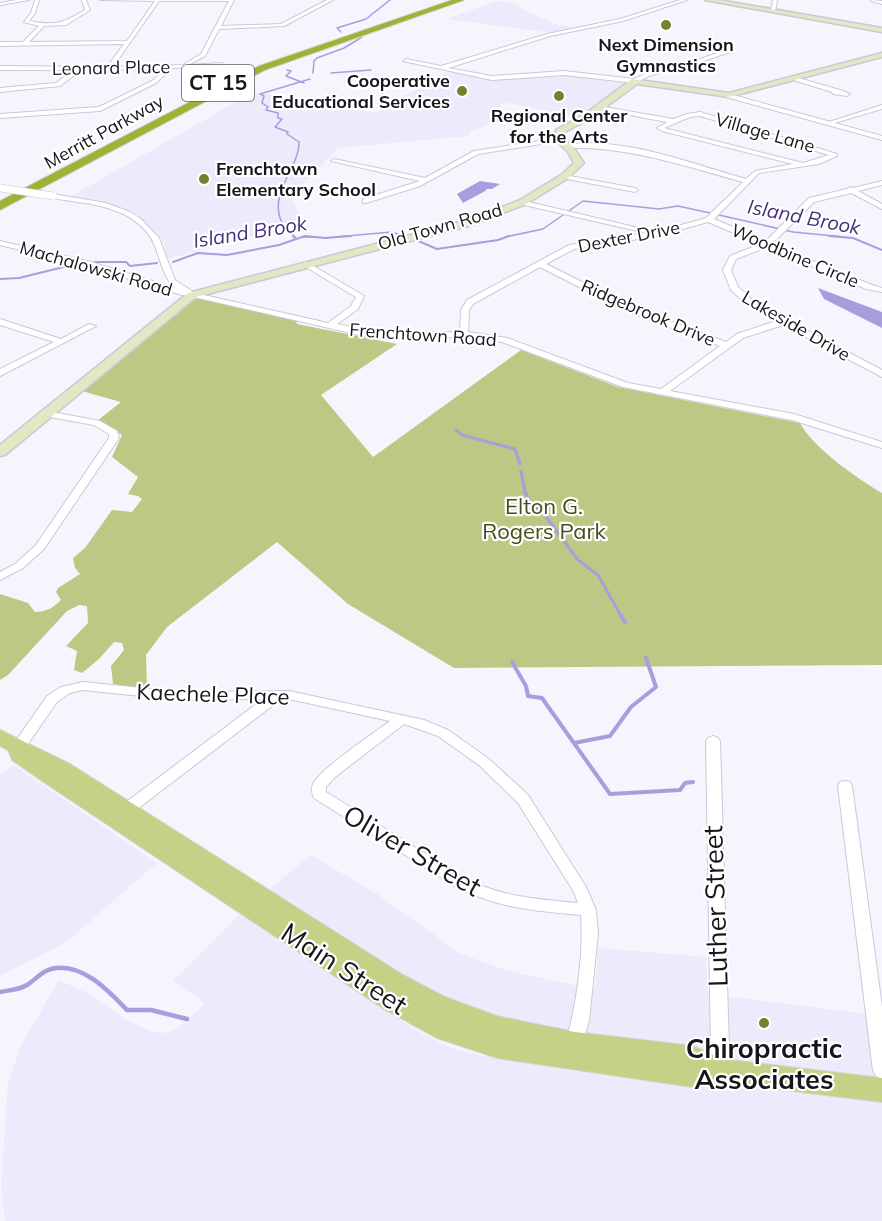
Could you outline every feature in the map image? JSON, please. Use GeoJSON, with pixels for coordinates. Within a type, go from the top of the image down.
{"type":"FeatureCollection","features":[{"type":"Feature","properties":{"kind":"highway"},"geometry":{"type":"LineString","coordinates":[[398,18],[444,0]]}},
{"type":"Feature","properties":{"kind":"highway","name":"Merritt Parkway"},"geometry":{"type":"LineString","coordinates":[[0,199],[242,71],[451,0]]}},
{"type":"Feature","properties":{"kind":"highway","name":"Merritt Parkway"},"geometry":{"type":"LineString","coordinates":[[0,207],[237,79],[280,61],[460,0]]}},
{"type":"Feature","properties":{"kind":"highway"},"geometry":{"type":"LineString","coordinates":[[410,18],[468,0]]}},
{"type":"Feature","properties":{"kind":"main road"},"geometry":{"type":"LineString","coordinates":[[708,0],[882,30]]}},
{"type":"Feature","properties":{"kind":"main road"},"geometry":{"type":"LineString","coordinates":[[564,177],[574,169],[579,161],[562,143],[559,132],[599,108],[635,81],[729,95],[882,55]]}},
{"type":"Feature","properties":{"kind":"main road","name":"Old Town Road"},"geometry":{"type":"LineString","coordinates":[[0,452],[192,295],[445,230],[523,202],[564,177]]}},
{"type":"Feature","properties":{"kind":"main road","name":"Main Street"},"geometry":{"type":"LineString","coordinates":[[9,742],[19,755],[120,814],[471,1041],[572,1051],[692,1075],[718,1070],[882,1090]]}},
{"type":"Feature","properties":{"kind":"street"},"geometry":{"type":"LineString","coordinates":[[0,4],[27,0]]}},
{"type":"Feature","properties":{"kind":"street"},"geometry":{"type":"LineString","coordinates":[[37,0],[33,13],[26,22],[43,25],[64,24],[88,10],[84,0]]}},
{"type":"Feature","properties":{"kind":"street"},"geometry":{"type":"LineString","coordinates":[[102,0],[232,0],[203,55],[178,67]]}},
{"type":"Feature","properties":{"kind":"street"},"geometry":{"type":"LineString","coordinates":[[109,69],[158,0]]}},
{"type":"Feature","properties":{"kind":"street"},"geometry":{"type":"LineString","coordinates":[[218,28],[282,25],[331,0]]}},
{"type":"Feature","properties":{"kind":"street"},"geometry":{"type":"LineString","coordinates":[[440,68],[549,35],[621,19],[677,0]]}},
{"type":"Feature","properties":{"kind":"street"},"geometry":{"type":"LineString","coordinates":[[646,11],[685,0]]}},
{"type":"Feature","properties":{"kind":"street"},"geometry":{"type":"LineString","coordinates":[[773,11],[775,0]]}},
{"type":"Feature","properties":{"kind":"street"},"geometry":{"type":"LineString","coordinates":[[873,0],[882,3]]}},
{"type":"Feature","properties":{"kind":"street"},"geometry":{"type":"LineString","coordinates":[[25,43],[43,25]]}},
{"type":"Feature","properties":{"kind":"street"},"geometry":{"type":"LineString","coordinates":[[0,44],[126,42]]}},
{"type":"Feature","properties":{"kind":"street"},"geometry":{"type":"LineString","coordinates":[[406,61],[492,78],[564,73],[635,81],[649,74],[675,69],[728,51]]}},
{"type":"Feature","properties":{"kind":"street","name":"Leonard Place"},"geometry":{"type":"LineString","coordinates":[[0,68],[109,69],[222,65]]}},
{"type":"Feature","properties":{"kind":"street"},"geometry":{"type":"LineString","coordinates":[[0,116],[100,109],[154,82],[170,68]]}},
{"type":"Feature","properties":{"kind":"street"},"geometry":{"type":"LineString","coordinates":[[0,90],[58,85],[79,69]]}},
{"type":"Feature","properties":{"kind":"street"},"geometry":{"type":"LineString","coordinates":[[792,78],[837,92]]}},
{"type":"Feature","properties":{"kind":"street"},"geometry":{"type":"LineString","coordinates":[[729,95],[882,138]]}},
{"type":"Feature","properties":{"kind":"street"},"geometry":{"type":"LineString","coordinates":[[829,123],[882,107]]}},
{"type":"Feature","properties":{"kind":"street"},"geometry":{"type":"LineString","coordinates":[[599,108],[673,121]]}},
{"type":"Feature","properties":{"kind":"street","name":"Village Lane"},"geometry":{"type":"LineString","coordinates":[[673,121],[700,114],[835,155],[761,171],[746,181]]}},
{"type":"Feature","properties":{"kind":"street"},"geometry":{"type":"LineString","coordinates":[[673,121],[660,128],[801,164]]}},
{"type":"Feature","properties":{"kind":"street"},"geometry":{"type":"LineString","coordinates":[[366,201],[388,196],[425,180],[476,152],[562,143],[615,147],[746,181]]}},
{"type":"Feature","properties":{"kind":"street"},"geometry":{"type":"LineString","coordinates":[[334,161],[425,180]]}},
{"type":"Feature","properties":{"kind":"street"},"geometry":{"type":"LineString","coordinates":[[564,177],[635,190]]}},
{"type":"Feature","properties":{"kind":"street","name":"Dexter Drive"},"geometry":{"type":"LineString","coordinates":[[464,334],[465,310],[470,302],[539,264],[579,245],[657,234],[709,220],[746,181]]}},
{"type":"Feature","properties":{"kind":"street","name":"Lakeside Drive"},"geometry":{"type":"LineString","coordinates":[[882,183],[822,195],[807,202],[767,244],[734,258],[728,264],[728,277],[734,288],[745,299],[783,322],[882,374]]}},
{"type":"Feature","properties":{"kind":"street"},"geometry":{"type":"LineString","coordinates":[[0,188],[95,202],[125,212],[148,228],[158,246],[166,275],[171,282],[158,286]]}},
{"type":"Feature","properties":{"kind":"street"},"geometry":{"type":"LineString","coordinates":[[850,189],[882,207]]}},
{"type":"Feature","properties":{"kind":"street"},"geometry":{"type":"LineString","coordinates":[[523,202],[657,234]]}},
{"type":"Feature","properties":{"kind":"street","name":"Woodbine Circle"},"geometry":{"type":"LineString","coordinates":[[709,220],[869,287],[882,290]]}},
{"type":"Feature","properties":{"kind":"street","name":"Machalowski Road"},"geometry":{"type":"LineString","coordinates":[[0,243],[88,264],[192,295]]}},
{"type":"Feature","properties":{"kind":"street"},"geometry":{"type":"LineString","coordinates":[[307,264],[360,296],[355,307],[329,326]]}},
{"type":"Feature","properties":{"kind":"street","name":"Ridgebrook Drive"},"geometry":{"type":"LineString","coordinates":[[539,264],[629,309],[725,345]]}},
{"type":"Feature","properties":{"kind":"street","name":"Frenchtown Road"},"geometry":{"type":"LineString","coordinates":[[171,282],[192,295],[329,326],[389,336],[464,334],[504,340],[616,382],[661,393],[794,417],[882,445]]}},
{"type":"Feature","properties":{"kind":"street"},"geometry":{"type":"LineString","coordinates":[[0,322],[60,341]]}},
{"type":"Feature","properties":{"kind":"street"},"geometry":{"type":"LineString","coordinates":[[661,393],[725,345],[755,330],[783,322]]}},
{"type":"Feature","properties":{"kind":"street"},"geometry":{"type":"LineString","coordinates":[[0,373],[92,326]]}},
{"type":"Feature","properties":{"kind":"street"},"geometry":{"type":"LineString","coordinates":[[0,576],[19,566],[40,547],[114,438],[114,433],[106,426],[47,414]]}},
{"type":"Feature","properties":{"kind":"street","name":"Kaechele Place"},"geometry":{"type":"LineString","coordinates":[[9,742],[52,699],[74,687],[92,686],[180,696],[279,694],[362,709],[420,723],[443,733],[507,781],[542,825],[581,891],[588,910],[590,933],[581,1021],[572,1051]]}},
{"type":"Feature","properties":{"kind":"street"},"geometry":{"type":"LineString","coordinates":[[120,814],[279,694]]}},
{"type":"Feature","properties":{"kind":"street","name":"Oliver Street"},"geometry":{"type":"LineString","coordinates":[[401,720],[330,774],[317,791],[329,802],[479,892],[525,904],[588,910]]}},
{"type":"Feature","properties":{"kind":"street","name":"Luther Street"},"geometry":{"type":"LineString","coordinates":[[713,741],[720,1050],[718,1070]]}},
{"type":"Feature","properties":{"kind":"street"},"geometry":{"type":"LineString","coordinates":[[845,786],[882,1071]]}},
{"type":"Feature","properties":{"kind":"shaded area","name":"Cooperative Educational Services"},"geometry":{"type":"Polygon","coordinates":[[[497,1],[520,4],[518,7],[555,24],[575,28],[553,33],[446,19],[497,1]]]}},
{"type":"Feature","properties":{"kind":"shaded area","name":"Frenchtown Elementary School"},"geometry":{"type":"Polygon","coordinates":[[[449,71],[482,78],[518,79],[556,74],[627,83],[579,118],[503,102],[486,126],[472,130],[469,136],[338,148],[291,197],[304,223],[167,259],[164,243],[138,215],[117,207],[72,196],[253,92],[375,113],[449,71]]]}},
{"type":"Feature","properties":{"kind":"shaded area"},"geometry":{"type":"Polygon","coordinates":[[[480,181],[500,184],[492,189],[485,189],[487,190],[463,203],[457,194],[480,181]]]}},
{"type":"Feature","properties":{"kind":"shaded area"},"geometry":{"type":"Polygon","coordinates":[[[818,288],[882,312],[882,328],[824,299],[818,288]]]}},
{"type":"Feature","properties":{"kind":"shaded area"},"geometry":{"type":"Polygon","coordinates":[[[14,765],[157,863],[65,943],[0,976],[0,774],[14,765]]]}},
{"type":"Feature","properties":{"kind":"shaded area"},"geometry":{"type":"Polygon","coordinates":[[[311,855],[377,894],[461,954],[508,971],[595,989],[598,948],[706,957],[708,994],[882,1016],[882,1221],[5,1221],[1,1184],[8,1084],[20,1047],[59,980],[89,994],[126,1020],[151,1031],[166,1033],[178,1028],[205,1003],[173,981],[242,912],[311,855]],[[303,913],[275,938],[419,1032],[449,1047],[478,1055],[579,1072],[596,1038],[535,1029],[454,1003],[412,982],[303,913]]]}},
{"type":"Feature","properties":{"kind":"green space","name":"Elton G. Rogers Park"},"geometry":{"type":"Polygon","coordinates":[[[192,296],[296,320],[297,324],[397,344],[321,395],[373,457],[521,350],[618,387],[800,423],[806,433],[825,452],[882,493],[882,665],[454,668],[348,604],[277,542],[167,627],[146,655],[147,689],[113,684],[111,666],[124,650],[122,643],[114,642],[82,673],[74,670],[77,651],[66,646],[88,623],[87,606],[79,605],[67,611],[8,675],[0,680],[0,594],[28,603],[35,612],[52,607],[61,600],[56,592],[58,588],[80,574],[75,568],[73,558],[85,548],[112,510],[132,512],[142,499],[128,494],[138,477],[112,457],[122,435],[97,421],[121,402],[78,390],[192,296]]]}},
{"type":"Feature","properties":{"kind":"waterway"},"geometry":{"type":"LineString","coordinates":[[341,32],[337,28],[366,19],[390,0]]}},
{"type":"Feature","properties":{"kind":"waterway"},"geometry":{"type":"LineString","coordinates":[[313,73],[314,61],[317,58],[344,48],[362,37]]}},
{"type":"Feature","properties":{"kind":"waterway"},"geometry":{"type":"LineString","coordinates":[[287,70],[291,71],[286,76],[301,82]]}},
{"type":"Feature","properties":{"kind":"waterway"},"geometry":{"type":"LineString","coordinates":[[331,73],[371,70]]}},
{"type":"Feature","properties":{"kind":"waterway"},"geometry":{"type":"LineString","coordinates":[[301,82],[310,79]]}},
{"type":"Feature","properties":{"kind":"waterway"},"geometry":{"type":"LineString","coordinates":[[295,237],[282,223],[278,208],[279,198],[295,161],[299,142],[287,134],[288,132],[275,127],[282,119],[278,118],[278,113],[266,110],[268,107],[262,103],[264,96],[260,94],[301,82]]}},
{"type":"Feature","properties":{"kind":"waterway","name":"Island Brook"},"geometry":{"type":"LineString","coordinates":[[508,236],[543,229],[583,201],[659,209],[678,206],[710,213]]}},
{"type":"Feature","properties":{"kind":"waterway","name":"Island Brook"},"geometry":{"type":"LineString","coordinates":[[719,215],[793,232],[844,237]]}},
{"type":"Feature","properties":{"kind":"waterway","name":"Island Brook"},"geometry":{"type":"LineString","coordinates":[[335,237],[392,232],[403,236]]}},
{"type":"Feature","properties":{"kind":"waterway","name":"Island Brook"},"geometry":{"type":"LineString","coordinates":[[293,236],[296,239]]}},
{"type":"Feature","properties":{"kind":"waterway","name":"Island Brook"},"geometry":{"type":"LineString","coordinates":[[315,237],[351,236]]}},
{"type":"Feature","properties":{"kind":"waterway","name":"Island Brook"},"geometry":{"type":"LineString","coordinates":[[416,240],[437,249],[498,240],[508,236]]}},
{"type":"Feature","properties":{"kind":"waterway","name":"Island Brook"},"geometry":{"type":"LineString","coordinates":[[829,236],[853,238],[882,250]]}},
{"type":"Feature","properties":{"kind":"waterway","name":"Island Brook"},"geometry":{"type":"LineString","coordinates":[[173,262],[198,253],[227,255],[279,245],[302,237]]}},
{"type":"Feature","properties":{"kind":"waterway","name":"Island Brook"},"geometry":{"type":"LineString","coordinates":[[302,237],[315,237]]}},
{"type":"Feature","properties":{"kind":"waterway","name":"Island Brook"},"geometry":{"type":"LineString","coordinates":[[302,237],[315,237]]}},
{"type":"Feature","properties":{"kind":"waterway","name":"Island Brook"},"geometry":{"type":"LineString","coordinates":[[95,262],[126,262],[130,266],[157,263]]}},
{"type":"Feature","properties":{"kind":"waterway","name":"Island Brook"},"geometry":{"type":"LineString","coordinates":[[0,279],[19,278],[76,264]]}},
{"type":"Feature","properties":{"kind":"waterway"},"geometry":{"type":"LineString","coordinates":[[456,430],[462,435],[515,449],[520,464]]}},
{"type":"Feature","properties":{"kind":"waterway"},"geometry":{"type":"LineString","coordinates":[[521,471],[525,492],[531,504],[544,514],[578,560],[598,575],[621,616]]}},
{"type":"Feature","properties":{"kind":"waterway"},"geometry":{"type":"LineString","coordinates":[[620,614],[625,622]]}},
{"type":"Feature","properties":{"kind":"waterway"},"geometry":{"type":"LineString","coordinates":[[574,743],[610,736],[631,707],[656,687],[646,658]]}},
{"type":"Feature","properties":{"kind":"waterway"},"geometry":{"type":"LineString","coordinates":[[512,662],[526,686],[528,696],[542,698],[610,794],[680,790],[685,783],[693,782]]}},
{"type":"Feature","properties":{"kind":"waterway"},"geometry":{"type":"LineString","coordinates":[[0,992],[24,987],[51,969],[73,969],[94,979],[127,1010],[151,1010],[187,1019]]}},
{"type":"Feature","properties":{"kind":"place","name":"Next Dimension Gymnastics"},"geometry":{"type":"Point","coordinates":[666,25]}},
{"type":"Feature","properties":{"kind":"place","name":"Cooperative Educational Services"},"geometry":{"type":"Point","coordinates":[462,91]}},
{"type":"Feature","properties":{"kind":"place","name":"Regional Center for the Arts"},"geometry":{"type":"Point","coordinates":[559,96]}},
{"type":"Feature","properties":{"kind":"place","name":"Frenchtown Elementary School"},"geometry":{"type":"Point","coordinates":[204,179]}},
{"type":"Feature","properties":{"kind":"place","name":"Chiropractic Associates"},"geometry":{"type":"Point","coordinates":[764,1023]}}]}
